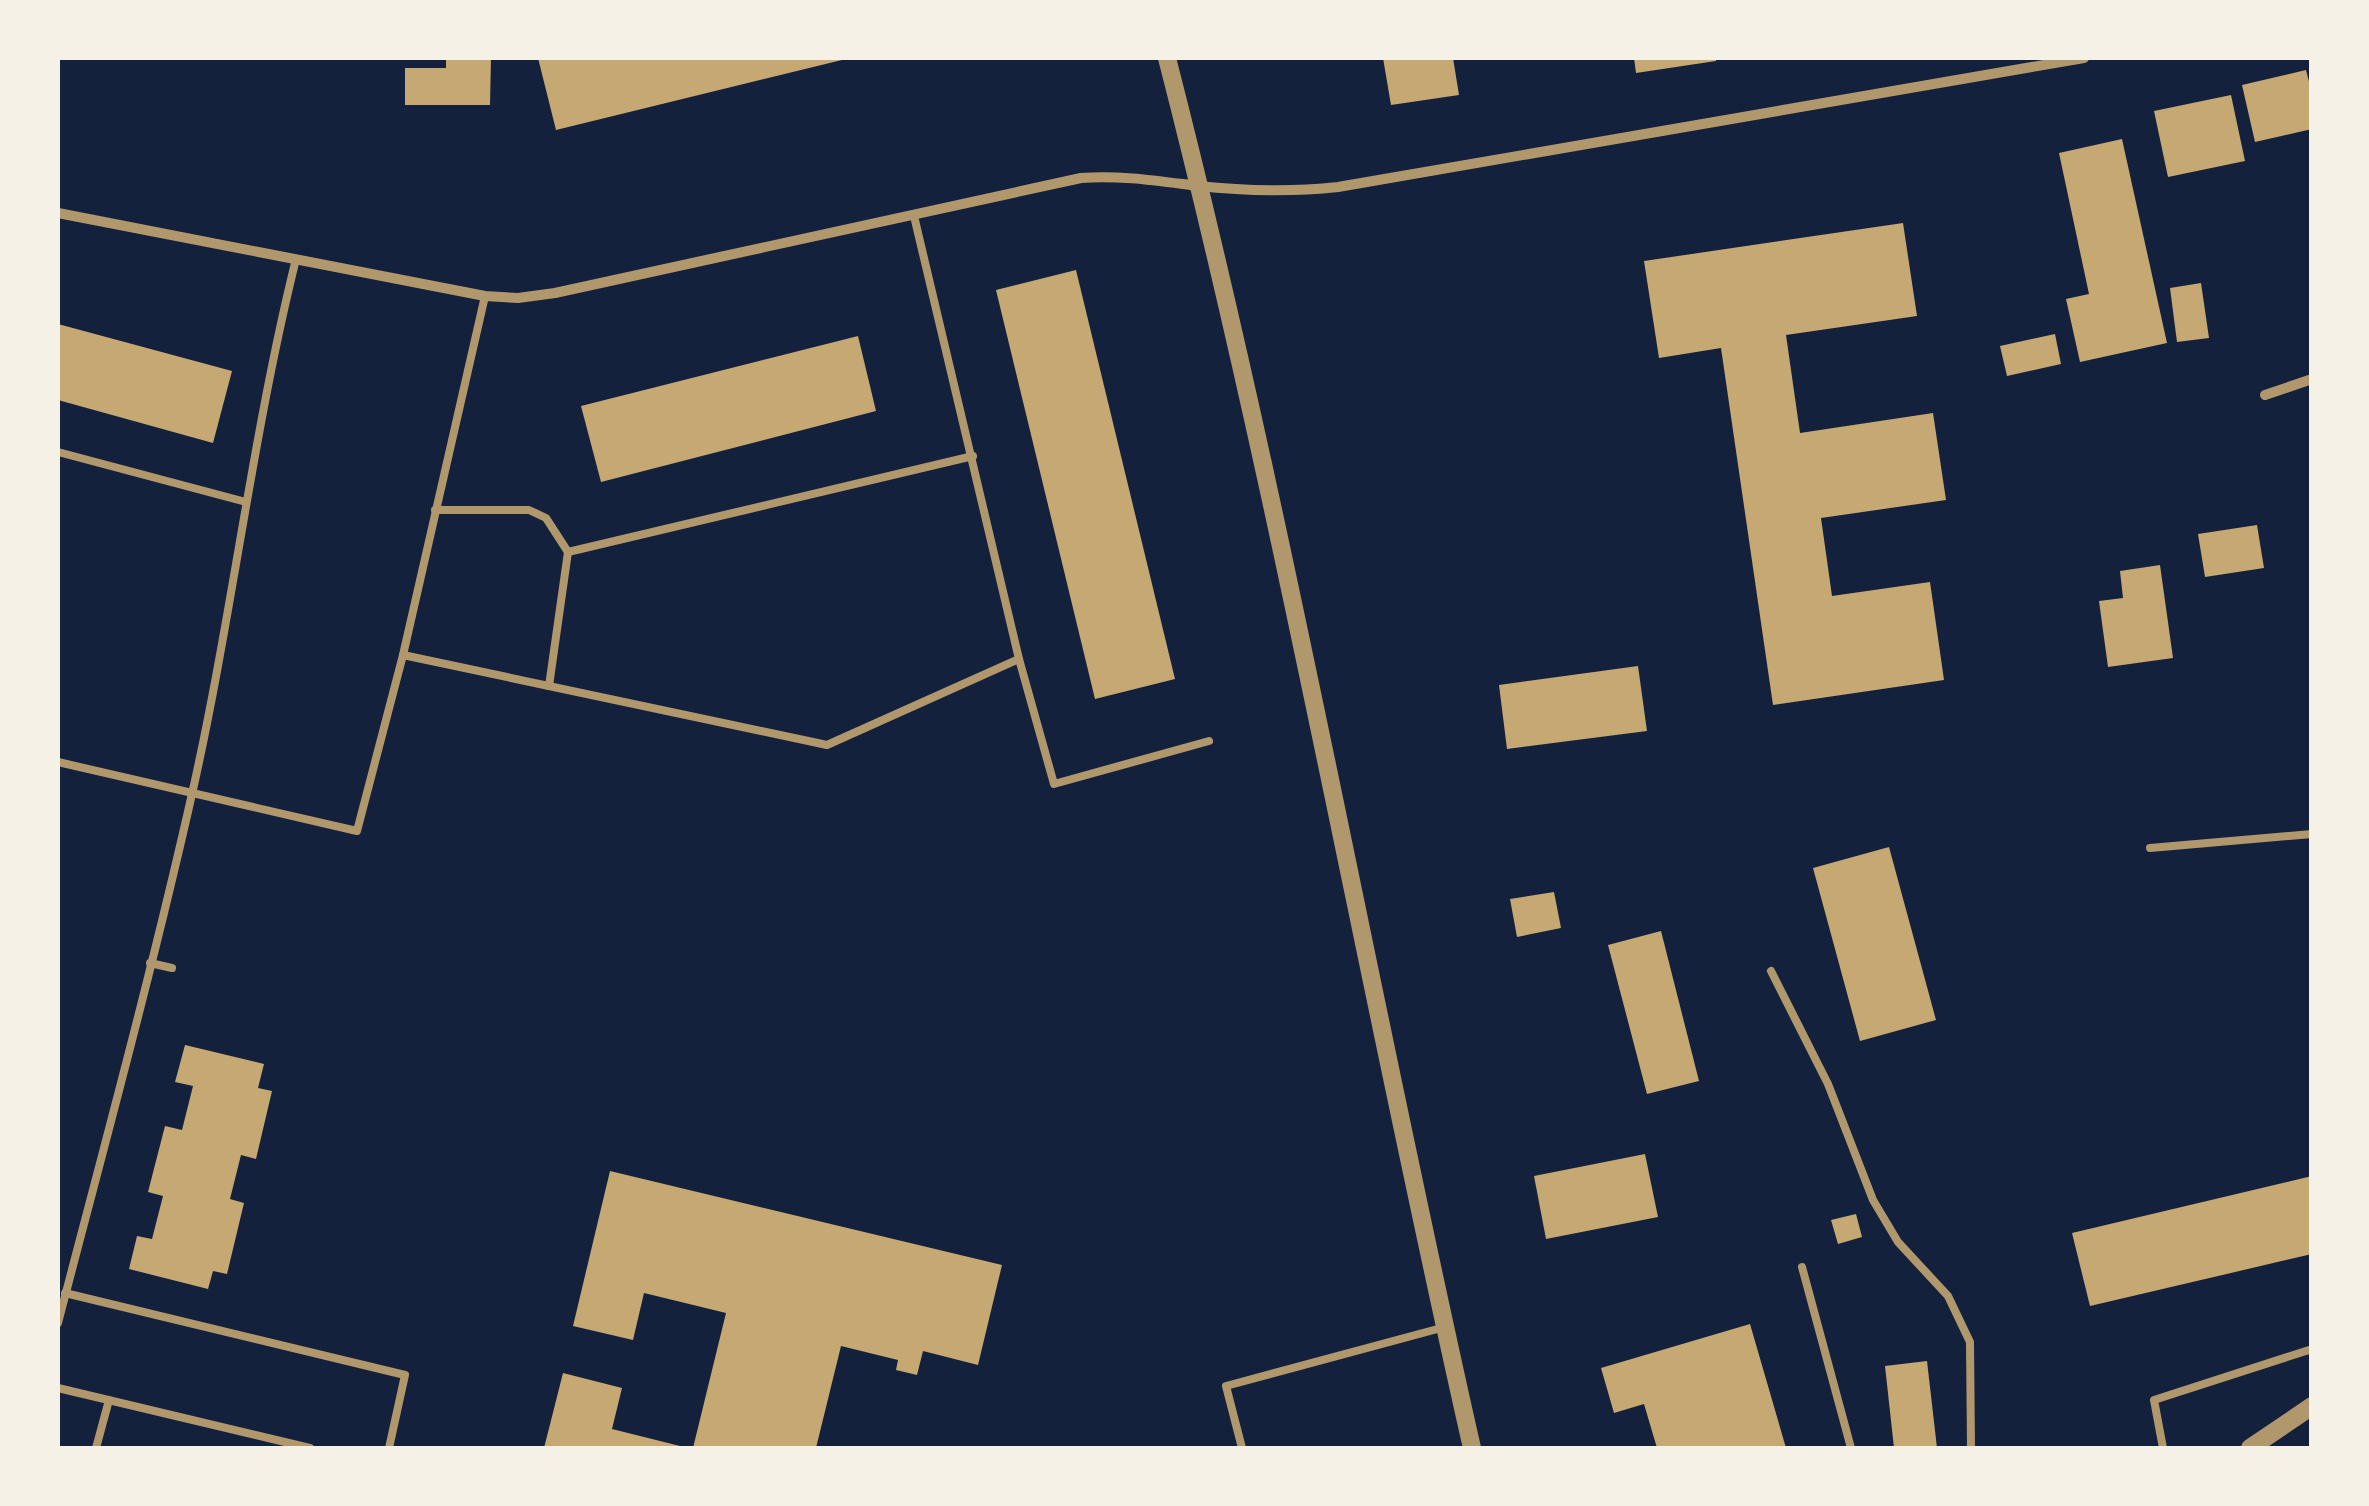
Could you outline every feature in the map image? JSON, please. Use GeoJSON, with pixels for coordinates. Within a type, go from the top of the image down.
{"type":"FeatureCollection","features":[{"type":"Feature","properties":{"kind":"street"},"geometry":{"type":"LineString","coordinates":[[1167,58],[1200,186],[1472,1448]]}},
{"type":"Feature","properties":{"kind":"street"},"geometry":{"type":"LineString","coordinates":[[58,213],[485,296],[518,298],[556,293],[1081,178],[1113,176],[1295,192],[1338,187],[2084,58]]}},
{"type":"Feature","properties":{"kind":"street"},"geometry":{"type":"LineString","coordinates":[[2266,395],[2312,379]]}},
{"type":"Feature","properties":{"kind":"street"},"geometry":{"type":"LineString","coordinates":[[2250,1448],[2312,1406]]}},
{"type":"Feature","properties":{"kind":"lane"},"geometry":{"type":"LineString","coordinates":[[914,216],[1020,659],[1054,784],[1209,740]]}},
{"type":"Feature","properties":{"kind":"lane"},"geometry":{"type":"LineString","coordinates":[[58,1322],[192,793],[238,566],[272,354],[296,259]]}},
{"type":"Feature","properties":{"kind":"lane"},"geometry":{"type":"LineString","coordinates":[[58,762],[357,831],[403,654],[485,296]]}},
{"type":"Feature","properties":{"kind":"lane"},"geometry":{"type":"LineString","coordinates":[[58,452],[246,502]]}},
{"type":"Feature","properties":{"kind":"lane"},"geometry":{"type":"LineString","coordinates":[[568,552],[972,456]]}},
{"type":"Feature","properties":{"kind":"lane"},"geometry":{"type":"LineString","coordinates":[[434,510],[529,510],[546,518],[568,552],[549,686]]}},
{"type":"Feature","properties":{"kind":"lane"},"geometry":{"type":"LineString","coordinates":[[403,654],[826,745],[1020,659]]}},
{"type":"Feature","properties":{"kind":"lane"},"geometry":{"type":"LineString","coordinates":[[2150,848],[2312,834]]}},
{"type":"Feature","properties":{"kind":"lane"},"geometry":{"type":"LineString","coordinates":[[150,963],[172,968]]}},
{"type":"Feature","properties":{"kind":"lane"},"geometry":{"type":"LineString","coordinates":[[1771,971],[1828,1084],[1874,1200],[1898,1242],[1948,1296],[1970,1342],[1971,1448]]}},
{"type":"Feature","properties":{"kind":"lane"},"geometry":{"type":"LineString","coordinates":[[1802,1268],[1851,1448]]}},
{"type":"Feature","properties":{"kind":"lane"},"geometry":{"type":"LineString","coordinates":[[66,1293],[406,1375],[389,1448]]}},
{"type":"Feature","properties":{"kind":"lane"},"geometry":{"type":"LineString","coordinates":[[1242,1448],[1226,1386],[1444,1328]]}},
{"type":"Feature","properties":{"kind":"lane"},"geometry":{"type":"LineString","coordinates":[[2163,1448],[2154,1400],[2312,1352]]}},
{"type":"Feature","properties":{"kind":"lane"},"geometry":{"type":"LineString","coordinates":[[58,1388],[310,1448]]}},
{"type":"Feature","properties":{"kind":"lane"},"geometry":{"type":"LineString","coordinates":[[96,1448],[109,1400]]}},
{"type":"Feature","properties":{"kind":"building"},"geometry":{"type":"Polygon","coordinates":[[[446,58],[491,58],[490,105],[405,105],[405,68],[446,68],[446,58]]]}},
{"type":"Feature","properties":{"kind":"building"},"geometry":{"type":"Polygon","coordinates":[[[538,58],[846,58],[846,59],[556,130],[538,58]]]}},
{"type":"Feature","properties":{"kind":"building"},"geometry":{"type":"Polygon","coordinates":[[[1383,58],[1453,58],[1459,95],[1391,105],[1383,58]]]}},
{"type":"Feature","properties":{"kind":"building"},"geometry":{"type":"Polygon","coordinates":[[[1634,58],[1716,58],[1716,61],[1636,73],[1634,58]]]}},
{"type":"Feature","properties":{"kind":"building"},"geometry":{"type":"Polygon","coordinates":[[[2306,70],[2312,93],[2312,129],[2255,142],[2242,85],[2306,70]]]}},
{"type":"Feature","properties":{"kind":"building"},"geometry":{"type":"Polygon","coordinates":[[[2231,95],[2245,161],[2168,177],[2154,111],[2231,95]]]}},
{"type":"Feature","properties":{"kind":"building"},"geometry":{"type":"Polygon","coordinates":[[[2122,139],[2167,343],[2080,362],[2066,299],[2089,294],[2059,153],[2122,139]]]}},
{"type":"Feature","properties":{"kind":"building"},"geometry":{"type":"Polygon","coordinates":[[[1903,223],[1917,316],[1786,335],[1800,433],[1933,413],[1946,500],[1821,518],[1832,596],[1930,582],[1944,680],[1773,705],[1721,348],[1659,358],[1644,261],[1903,223]]]}},
{"type":"Feature","properties":{"kind":"building"},"geometry":{"type":"Polygon","coordinates":[[[1076,270],[1175,679],[1095,699],[996,290],[1076,270]]]}},
{"type":"Feature","properties":{"kind":"building"},"geometry":{"type":"Polygon","coordinates":[[[2201,283],[2209,338],[2177,342],[2170,288],[2201,283]]]}},
{"type":"Feature","properties":{"kind":"building"},"geometry":{"type":"Polygon","coordinates":[[[58,324],[232,371],[213,443],[58,400],[58,324]]]}},
{"type":"Feature","properties":{"kind":"building"},"geometry":{"type":"Polygon","coordinates":[[[2055,334],[2061,364],[2007,376],[2000,346],[2055,334]]]}},
{"type":"Feature","properties":{"kind":"building"},"geometry":{"type":"Polygon","coordinates":[[[858,336],[876,411],[601,482],[581,406],[858,336]]]}},
{"type":"Feature","properties":{"kind":"building"},"geometry":{"type":"Polygon","coordinates":[[[2257,525],[2264,568],[2205,577],[2198,534],[2257,525]]]}},
{"type":"Feature","properties":{"kind":"building"},"geometry":{"type":"Polygon","coordinates":[[[2160,565],[2173,658],[2108,667],[2099,601],[2123,598],[2120,571],[2160,565]]]}},
{"type":"Feature","properties":{"kind":"building"},"geometry":{"type":"Polygon","coordinates":[[[1638,666],[1647,731],[1507,749],[1499,685],[1638,666]]]}},
{"type":"Feature","properties":{"kind":"building"},"geometry":{"type":"Polygon","coordinates":[[[1889,847],[1936,1020],[1860,1041],[1813,868],[1889,847]]]}},
{"type":"Feature","properties":{"kind":"building"},"geometry":{"type":"Polygon","coordinates":[[[1554,892],[1561,928],[1517,937],[1510,899],[1554,892]]]}},
{"type":"Feature","properties":{"kind":"building"},"geometry":{"type":"Polygon","coordinates":[[[1661,931],[1699,1081],[1647,1094],[1608,945],[1661,931]]]}},
{"type":"Feature","properties":{"kind":"building"},"geometry":{"type":"Polygon","coordinates":[[[185,1045],[264,1064],[258,1088],[272,1091],[256,1159],[241,1155],[230,1199],[244,1203],[227,1274],[213,1271],[208,1289],[129,1269],[137,1236],[152,1239],[163,1196],[148,1192],[165,1126],[182,1130],[193,1086],[175,1082],[185,1045]]]}},
{"type":"Feature","properties":{"kind":"building"},"geometry":{"type":"Polygon","coordinates":[[[1645,1154],[1658,1217],[1546,1239],[1534,1176],[1645,1154]]]}},
{"type":"Feature","properties":{"kind":"building"},"geometry":{"type":"Polygon","coordinates":[[[610,1171],[1002,1265],[978,1365],[923,1351],[917,1375],[896,1370],[898,1360],[841,1346],[816,1448],[693,1448],[726,1313],[644,1293],[633,1340],[573,1326],[610,1171]]]}},
{"type":"Feature","properties":{"kind":"building"},"geometry":{"type":"Polygon","coordinates":[[[2312,1176],[2312,1254],[2090,1306],[2072,1233],[2312,1176]]]}},
{"type":"Feature","properties":{"kind":"building"},"geometry":{"type":"Polygon","coordinates":[[[1856,1214],[1862,1237],[1838,1244],[1831,1220],[1856,1214]]]}},
{"type":"Feature","properties":{"kind":"building"},"geometry":{"type":"Polygon","coordinates":[[[1750,1324],[1786,1448],[1657,1448],[1644,1404],[1614,1413],[1601,1368],[1750,1324]]]}},
{"type":"Feature","properties":{"kind":"building"},"geometry":{"type":"Polygon","coordinates":[[[1927,1361],[1937,1448],[1894,1448],[1885,1366],[1927,1361]]]}},
{"type":"Feature","properties":{"kind":"building"},"geometry":{"type":"Polygon","coordinates":[[[563,1373],[622,1388],[612,1429],[688,1448],[544,1448],[563,1373]]]}}]}
